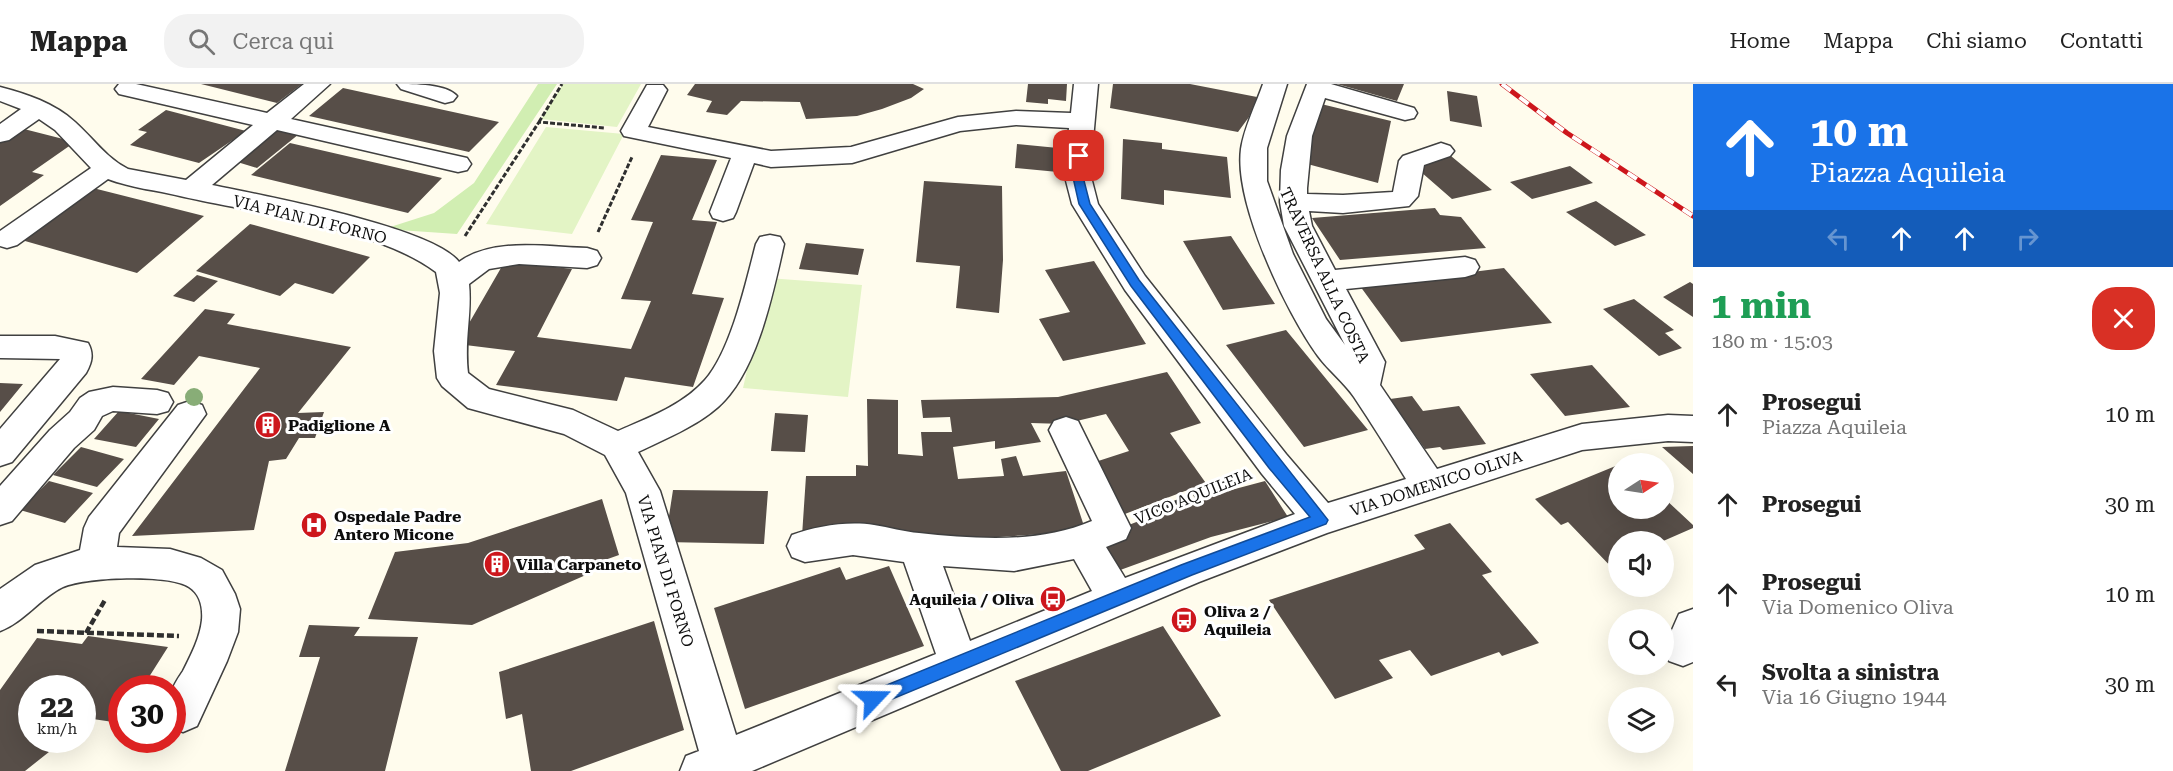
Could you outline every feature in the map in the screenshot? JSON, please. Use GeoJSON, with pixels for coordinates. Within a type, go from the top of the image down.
{"type":"FeatureCollection","features":[{"type":"Feature","properties":{"kind":"street"},"geometry":{"type":"LineString","coordinates":[[190,190],[318,84]]}},
{"type":"Feature","properties":{"kind":"street"},"geometry":{"type":"LineString","coordinates":[[409,84],[445,96]]}},
{"type":"Feature","properties":{"kind":"street"},"geometry":{"type":"LineString","coordinates":[[1086,84],[1077,173],[1085,204],[1135,283],[1274,464],[1321,520]]}},
{"type":"Feature","properties":{"kind":"street"},"geometry":{"type":"LineString","coordinates":[[1275,84],[1254,148],[1254,181],[1279,254],[1313,324],[1329,349],[1364,386]]}},
{"type":"Feature","properties":{"kind":"street"},"geometry":{"type":"LineString","coordinates":[[1313,86],[1405,113]]}},
{"type":"Feature","properties":{"kind":"street","name":"TRAVERSA ALLA COSTA"},"geometry":{"type":"LineString","coordinates":[[1313,86],[1293,100],[1279,151],[1281,186],[1285,196],[1293,202],[1298,226],[1369,362],[1364,386],[1429,486]]}},
{"type":"Feature","properties":{"kind":"street"},"geometry":{"type":"LineString","coordinates":[[127,89],[458,164]]}},
{"type":"Feature","properties":{"kind":"street"},"geometry":{"type":"LineString","coordinates":[[655,90],[638,132],[771,159],[852,155],[958,124],[1016,118],[1084,121]]}},
{"type":"Feature","properties":{"kind":"street","name":"VIA PIAN DI FORNO"},"geometry":{"type":"LineString","coordinates":[[0,94],[39,108],[64,126],[106,169],[120,175],[350,225],[427,250],[450,273]]}},
{"type":"Feature","properties":{"kind":"street"},"geometry":{"type":"LineString","coordinates":[[0,135],[39,108]]}},
{"type":"Feature","properties":{"kind":"street"},"geometry":{"type":"LineString","coordinates":[[1293,202],[1343,204],[1400,200],[1405,196],[1412,162],[1441,151]]}},
{"type":"Feature","properties":{"kind":"street"},"geometry":{"type":"LineString","coordinates":[[723,212],[745,154]]}},
{"type":"Feature","properties":{"kind":"street"},"geometry":{"type":"LineString","coordinates":[[7,239],[106,169]]}},
{"type":"Feature","properties":{"kind":"street"},"geometry":{"type":"LineString","coordinates":[[587,258],[519,255],[482,260],[450,273],[455,314],[450,343],[453,378],[479,399],[573,423],[617,446],[663,425],[716,389],[739,348],[770,244]]}},
{"type":"Feature","properties":{"kind":"street"},"geometry":{"type":"LineString","coordinates":[[1328,281],[1466,267]]}},
{"type":"Feature","properties":{"kind":"street"},"geometry":{"type":"LineString","coordinates":[[0,348],[55,347],[77,351],[75,365],[0,452]]}},
{"type":"Feature","properties":{"kind":"street"},"geometry":{"type":"LineString","coordinates":[[0,510],[62,439],[100,401],[113,399],[157,402]]}},
{"type":"Feature","properties":{"kind":"street"},"geometry":{"type":"LineString","coordinates":[[96,564],[102,528],[190,414]]}},
{"type":"Feature","properties":{"kind":"street","name":"VIA DOMENICO OLIVA"},"geometry":{"type":"LineString","coordinates":[[959,663],[1186,570],[1321,520],[1582,437],[1668,428],[1693,429]]}},
{"type":"Feature","properties":{"kind":"street","name":"VICO AQUILEIA"},"geometry":{"type":"LineString","coordinates":[[1066,430],[1098,535]]}},
{"type":"Feature","properties":{"kind":"street","name":"VIA PIAN DI FORNO"},"geometry":{"type":"LineString","coordinates":[[617,446],[643,491],[712,766]]}},
{"type":"Feature","properties":{"kind":"street"},"geometry":{"type":"LineString","coordinates":[[805,546],[853,539],[872,540],[918,549],[1014,555],[1098,535],[1117,599]]}},
{"type":"Feature","properties":{"kind":"street"},"geometry":{"type":"LineString","coordinates":[[712,766],[959,663],[918,549]]}},
{"type":"Feature","properties":{"kind":"street"},"geometry":{"type":"LineString","coordinates":[[15,622],[26,590],[56,573],[96,564],[174,566],[201,575],[214,588],[221,612],[212,653],[186,706]]}},
{"type":"Feature","properties":{"kind":"path"},"geometry":{"type":"LineString","coordinates":[[450,273],[562,84]]}},
{"type":"Feature","properties":{"kind":"path"},"geometry":{"type":"LineString","coordinates":[[539,122],[638,132],[587,258]]}},
{"type":"Feature","properties":{"kind":"path","name":"VICO AQUILEIA"},"geometry":{"type":"LineString","coordinates":[[1098,535],[1202,490],[1274,464]]}},
{"type":"Feature","properties":{"kind":"path"},"geometry":{"type":"LineString","coordinates":[[15,622],[130,635],[216,636]]}},
{"type":"Feature","properties":{"kind":"green space"},"geometry":{"type":"Polygon","coordinates":[[[538,84],[557,84],[457,234],[384,229],[434,213],[474,183],[538,84]]]}},
{"type":"Feature","properties":{"kind":"green space"},"geometry":{"type":"Polygon","coordinates":[[[563,84],[641,84],[617,127],[541,119],[563,84]]]}},
{"type":"Feature","properties":{"kind":"green space"},"geometry":{"type":"Polygon","coordinates":[[[546,127],[624,134],[572,234],[486,224],[546,127]]]}},
{"type":"Feature","properties":{"kind":"green space"},"geometry":{"type":"Polygon","coordinates":[[[768,278],[862,285],[848,397],[743,388],[768,278]]]}},
{"type":"Feature","properties":{"kind":"building"},"geometry":{"type":"Polygon","coordinates":[[[201,84],[302,84],[277,103],[201,84]]]}},
{"type":"Feature","properties":{"kind":"building"},"geometry":{"type":"Polygon","coordinates":[[[695,84],[913,84],[924,89],[911,98],[857,116],[806,119],[800,102],[741,101],[727,115],[706,112],[712,101],[687,95],[695,84]]]}},
{"type":"Feature","properties":{"kind":"building"},"geometry":{"type":"Polygon","coordinates":[[[1028,84],[1067,84],[1066,101],[1048,99],[1048,104],[1026,102],[1028,84]]]}},
{"type":"Feature","properties":{"kind":"building"},"geometry":{"type":"Polygon","coordinates":[[[1113,84],[1190,84],[1257,97],[1249,117],[1238,132],[1110,108],[1113,84]]]}},
{"type":"Feature","properties":{"kind":"building"},"geometry":{"type":"Polygon","coordinates":[[[1337,84],[1404,84],[1397,101],[1337,84]]]}},
{"type":"Feature","properties":{"kind":"building"},"geometry":{"type":"Polygon","coordinates":[[[343,88],[499,122],[469,152],[309,116],[343,88]]]}},
{"type":"Feature","properties":{"kind":"building"},"geometry":{"type":"Polygon","coordinates":[[[1447,91],[1477,96],[1482,127],[1450,121],[1447,91]]]}},
{"type":"Feature","properties":{"kind":"building"},"geometry":{"type":"Polygon","coordinates":[[[1317,103],[1391,121],[1378,183],[1300,162],[1317,103]]]}},
{"type":"Feature","properties":{"kind":"building"},"geometry":{"type":"Polygon","coordinates":[[[166,110],[246,131],[199,163],[130,145],[147,132],[138,130],[166,110]]]}},
{"type":"Feature","properties":{"kind":"building"},"geometry":{"type":"Polygon","coordinates":[[[20,128],[75,142],[32,172],[44,175],[0,206],[0,141],[20,128]]]}},
{"type":"Feature","properties":{"kind":"building"},"geometry":{"type":"Polygon","coordinates":[[[278,129],[299,134],[257,168],[234,161],[278,129]]]}},
{"type":"Feature","properties":{"kind":"building"},"geometry":{"type":"Polygon","coordinates":[[[1123,139],[1162,143],[1162,149],[1227,157],[1231,198],[1164,190],[1164,205],[1121,199],[1123,139]]]}},
{"type":"Feature","properties":{"kind":"building"},"geometry":{"type":"Polygon","coordinates":[[[290,143],[442,178],[408,213],[251,175],[290,143]]]}},
{"type":"Feature","properties":{"kind":"building"},"geometry":{"type":"Polygon","coordinates":[[[1017,144],[1058,148],[1058,172],[1015,168],[1017,144]]]}},
{"type":"Feature","properties":{"kind":"building"},"geometry":{"type":"Polygon","coordinates":[[[661,155],[717,160],[692,220],[717,222],[692,294],[724,298],[693,387],[625,377],[617,401],[496,385],[515,351],[457,344],[505,261],[572,269],[537,337],[631,349],[651,301],[621,299],[653,222],[631,220],[661,155]]]}},
{"type":"Feature","properties":{"kind":"building"},"geometry":{"type":"Polygon","coordinates":[[[1451,156],[1492,190],[1452,199],[1413,165],[1451,156]]]}},
{"type":"Feature","properties":{"kind":"building"},"geometry":{"type":"Polygon","coordinates":[[[1570,166],[1593,183],[1532,199],[1510,182],[1570,166]]]}},
{"type":"Feature","properties":{"kind":"building"},"geometry":{"type":"Polygon","coordinates":[[[924,181],[1002,186],[1003,260],[999,313],[956,308],[960,266],[916,262],[924,181]]]}},
{"type":"Feature","properties":{"kind":"building"},"geometry":{"type":"Polygon","coordinates":[[[89,187],[204,216],[137,273],[18,239],[89,187]]]}},
{"type":"Feature","properties":{"kind":"building"},"geometry":{"type":"Polygon","coordinates":[[[1596,201],[1646,235],[1615,246],[1566,212],[1596,201]]]}},
{"type":"Feature","properties":{"kind":"building"},"geometry":{"type":"Polygon","coordinates":[[[1435,208],[1440,215],[1461,217],[1486,248],[1340,260],[1312,218],[1435,208]]]}},
{"type":"Feature","properties":{"kind":"building"},"geometry":{"type":"Polygon","coordinates":[[[250,224],[370,257],[333,294],[295,283],[280,296],[196,271],[250,224]]]}},
{"type":"Feature","properties":{"kind":"building"},"geometry":{"type":"Polygon","coordinates":[[[1231,236],[1275,304],[1223,310],[1183,241],[1231,236]]]}},
{"type":"Feature","properties":{"kind":"building"},"geometry":{"type":"Polygon","coordinates":[[[806,243],[864,249],[858,275],[799,269],[806,243]]]}},
{"type":"Feature","properties":{"kind":"building"},"geometry":{"type":"Polygon","coordinates":[[[1094,261],[1146,344],[1063,361],[1039,319],[1070,312],[1045,270],[1094,261]]]}},
{"type":"Feature","properties":{"kind":"building"},"geometry":{"type":"Polygon","coordinates":[[[1504,268],[1552,323],[1401,342],[1360,286],[1504,268]]]}},
{"type":"Feature","properties":{"kind":"building"},"geometry":{"type":"Polygon","coordinates":[[[197,275],[218,281],[194,302],[173,296],[197,275]]]}},
{"type":"Feature","properties":{"kind":"building"},"geometry":{"type":"Polygon","coordinates":[[[1690,282],[1693,284],[1693,317],[1663,297],[1690,282]]]}},
{"type":"Feature","properties":{"kind":"building"},"geometry":{"type":"Polygon","coordinates":[[[1634,299],[1674,330],[1665,333],[1682,348],[1659,356],[1603,309],[1634,299]]]}},
{"type":"Feature","properties":{"kind":"building","name":"Padiglione A"},"geometry":{"type":"Polygon","coordinates":[[[205,309],[235,314],[227,324],[351,347],[298,413],[324,412],[315,438],[299,438],[286,459],[269,461],[254,530],[132,536],[260,368],[199,356],[174,385],[141,379],[205,309]]]}},
{"type":"Feature","properties":{"kind":"building"},"geometry":{"type":"Polygon","coordinates":[[[1286,330],[1368,430],[1304,447],[1226,345],[1286,330]]]}},
{"type":"Feature","properties":{"kind":"building"},"geometry":{"type":"Polygon","coordinates":[[[1592,365],[1630,407],[1565,416],[1530,374],[1592,365]]]}},
{"type":"Feature","properties":{"kind":"building"},"geometry":{"type":"Polygon","coordinates":[[[1167,372],[1201,423],[1170,433],[1208,486],[1185,491],[1117,517],[1089,464],[1129,451],[1106,414],[1064,424],[1031,423],[1041,442],[995,449],[995,441],[953,447],[958,479],[1004,476],[1001,459],[1016,456],[1023,476],[1066,471],[1083,523],[1073,532],[968,539],[802,536],[806,476],[856,476],[856,465],[868,466],[867,399],[898,400],[898,454],[923,456],[921,432],[952,432],[950,417],[923,418],[921,400],[1058,397],[1167,372]]]}},
{"type":"Feature","properties":{"kind":"building"},"geometry":{"type":"Polygon","coordinates":[[[0,383],[23,384],[0,412],[0,383]]]}},
{"type":"Feature","properties":{"kind":"building"},"geometry":{"type":"Polygon","coordinates":[[[1412,396],[1423,411],[1459,406],[1486,444],[1443,450],[1440,447],[1425,449],[1390,399],[1412,396]]]}},
{"type":"Feature","properties":{"kind":"building"},"geometry":{"type":"Polygon","coordinates":[[[119,411],[159,419],[136,447],[94,439],[119,411]]]}},
{"type":"Feature","properties":{"kind":"building"},"geometry":{"type":"Polygon","coordinates":[[[775,413],[808,415],[805,452],[771,451],[775,413]]]}},
{"type":"Feature","properties":{"kind":"building"},"geometry":{"type":"Polygon","coordinates":[[[1693,446],[1693,474],[1674,457],[1674,453],[1669,453],[1662,447],[1693,446]]]}},
{"type":"Feature","properties":{"kind":"building"},"geometry":{"type":"Polygon","coordinates":[[[81,447],[124,459],[97,487],[53,475],[81,447]]]}},
{"type":"Feature","properties":{"kind":"building"},"geometry":{"type":"Polygon","coordinates":[[[1608,469],[1608,519],[1674,519],[1674,507],[1693,525],[1693,528],[1674,536],[1674,531],[1608,531],[1608,564],[1568,522],[1561,525],[1535,499],[1608,469]]]}},
{"type":"Feature","properties":{"kind":"building"},"geometry":{"type":"Polygon","coordinates":[[[49,481],[93,493],[65,523],[20,510],[49,481]]]}},
{"type":"Feature","properties":{"kind":"building"},"geometry":{"type":"Polygon","coordinates":[[[1265,481],[1288,517],[1211,537],[1112,573],[1093,539],[1190,501],[1265,481]]]}},
{"type":"Feature","properties":{"kind":"building"},"geometry":{"type":"Polygon","coordinates":[[[673,490],[768,491],[764,544],[665,542],[673,490]]]}},
{"type":"Feature","properties":{"kind":"building","name":"Villa Carpaneto"},"geometry":{"type":"Polygon","coordinates":[[[602,499],[619,555],[602,561],[604,567],[472,625],[368,619],[395,552],[468,543],[602,499]]]}},
{"type":"Feature","properties":{"kind":"building"},"geometry":{"type":"Polygon","coordinates":[[[1450,523],[1492,572],[1482,575],[1539,643],[1502,656],[1499,652],[1431,676],[1410,650],[1379,660],[1393,678],[1335,699],[1269,600],[1425,549],[1414,535],[1450,523]]]}},
{"type":"Feature","properties":{"kind":"building"},"geometry":{"type":"Polygon","coordinates":[[[889,566],[924,646],[745,709],[714,608],[840,567],[846,580],[889,566]]]}},
{"type":"Feature","properties":{"kind":"building"},"geometry":{"type":"Polygon","coordinates":[[[654,621],[684,730],[571,771],[531,771],[522,714],[506,719],[499,672],[654,621]]]}},
{"type":"Feature","properties":{"kind":"building"},"geometry":{"type":"Polygon","coordinates":[[[309,625],[360,627],[354,636],[418,637],[385,771],[285,771],[320,657],[299,657],[309,625]]]}},
{"type":"Feature","properties":{"kind":"building"},"geometry":{"type":"Polygon","coordinates":[[[1163,626],[1221,716],[1088,771],[1061,771],[1015,681],[1163,626]]]}},
{"type":"Feature","properties":{"kind":"building"},"geometry":{"type":"Polygon","coordinates":[[[88,636],[168,647],[150,675],[108,675],[108,721],[96,719],[96,675],[18,675],[18,753],[48,753],[25,771],[0,771],[0,690],[37,638],[82,644],[88,636]]]}},
{"type":"Feature","properties":{"kind":"railway"},"geometry":{"type":"LineString","coordinates":[[1502,84],[1567,133],[1693,216]]}},
{"type":"Feature","properties":{"kind":"place","name":"Padiglione A"},"geometry":{"type":"Point","coordinates":[268,425]}},
{"type":"Feature","properties":{"kind":"place","name":"Ospedale Padre Antero Micone"},"geometry":{"type":"Point","coordinates":[314,525]}},
{"type":"Feature","properties":{"kind":"place","name":"Villa Carpaneto"},"geometry":{"type":"Point","coordinates":[497,564]}},
{"type":"Feature","properties":{"kind":"place","name":"Aquileia / Oliva"},"geometry":{"type":"Point","coordinates":[1053,599]}},
{"type":"Feature","properties":{"kind":"place","name":"Oliva 2 / Aquileia"},"geometry":{"type":"Point","coordinates":[1184,620]}},
{"type":"Feature","properties":{"kind":"route"},"geometry":{"type":"LineString","coordinates":[[873,699],[1186,570],[1321,520],[1274,464],[1135,283],[1085,204],[1077,173],[1079,156]]}}]}
